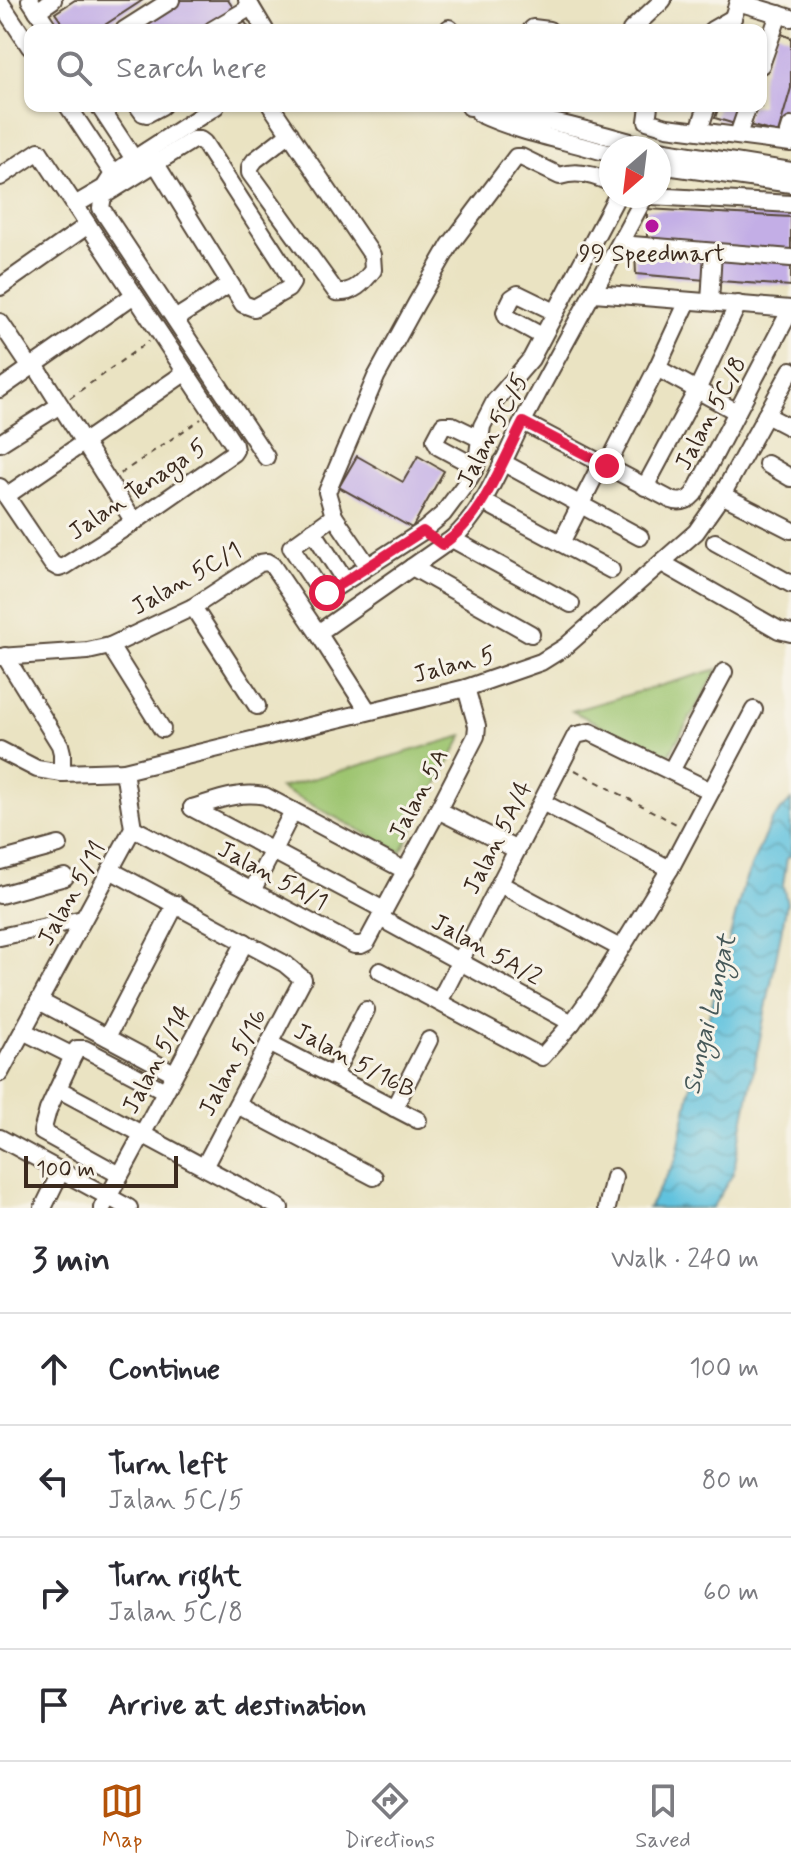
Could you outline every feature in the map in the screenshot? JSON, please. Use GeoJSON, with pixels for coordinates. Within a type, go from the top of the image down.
{"type":"FeatureCollection","features":[{"type":"Feature","properties":{"kind":"street"},"geometry":{"type":"LineString","coordinates":[[46,24],[34,5],[53,0]]}},
{"type":"Feature","properties":{"kind":"street"},"geometry":{"type":"LineString","coordinates":[[138,24],[171,0]]}},
{"type":"Feature","properties":{"kind":"street"},"geometry":{"type":"LineString","coordinates":[[0,2],[24,38]]}},
{"type":"Feature","properties":{"kind":"street"},"geometry":{"type":"LineString","coordinates":[[637,24],[658,2]]}},
{"type":"Feature","properties":{"kind":"street"},"geometry":{"type":"LineString","coordinates":[[220,24],[249,3],[261,24]]}},
{"type":"Feature","properties":{"kind":"street"},"geometry":{"type":"LineString","coordinates":[[733,17],[785,16],[767,53]]}},
{"type":"Feature","properties":{"kind":"street"},"geometry":{"type":"LineString","coordinates":[[72,112],[113,174]]}},
{"type":"Feature","properties":{"kind":"street"},"geometry":{"type":"LineString","coordinates":[[75,205],[104,188],[113,174],[146,158],[200,140],[292,283],[288,289],[254,308],[243,304],[146,158],[104,112]]}},
{"type":"Feature","properties":{"kind":"street"},"geometry":{"type":"LineString","coordinates":[[193,112],[103,196],[101,208],[266,457]]}},
{"type":"Feature","properties":{"kind":"street"},"geometry":{"type":"LineString","coordinates":[[275,112],[290,133],[372,255],[373,270],[362,283],[346,293],[336,292],[329,284],[250,173],[255,160],[290,133]]}},
{"type":"Feature","properties":{"kind":"street"},"geometry":{"type":"LineString","coordinates":[[505,112],[550,121],[599,138]]}},
{"type":"Feature","properties":{"kind":"street"},"geometry":{"type":"LineString","coordinates":[[648,112],[647,121],[667,127],[789,137]]}},
{"type":"Feature","properties":{"kind":"street"},"geometry":{"type":"LineString","coordinates":[[699,130],[705,112]]}},
{"type":"Feature","properties":{"kind":"street"},"geometry":{"type":"LineString","coordinates":[[738,135],[746,112]]}},
{"type":"Feature","properties":{"kind":"street"},"geometry":{"type":"LineString","coordinates":[[550,121],[599,148]]}},
{"type":"Feature","properties":{"kind":"street"},"geometry":{"type":"LineString","coordinates":[[3,169],[39,151],[212,412]]}},
{"type":"Feature","properties":{"kind":"street"},"geometry":{"type":"LineString","coordinates":[[368,566],[334,516],[327,492],[376,377],[450,245],[516,157],[560,176],[582,173],[599,179]]}},
{"type":"Feature","properties":{"kind":"street"},"geometry":{"type":"LineString","coordinates":[[671,159],[791,171]]}},
{"type":"Feature","properties":{"kind":"street"},"geometry":{"type":"LineString","coordinates":[[671,160],[791,184]]}},
{"type":"Feature","properties":{"kind":"street"},"geometry":{"type":"LineString","coordinates":[[671,197],[791,204]]}},
{"type":"Feature","properties":{"kind":"street"},"geometry":{"type":"LineString","coordinates":[[437,541],[443,514],[476,467],[482,426],[495,401],[531,359],[611,208]]}},
{"type":"Feature","properties":{"kind":"street","name":"Jalan 5C/5"},"geometry":{"type":"LineString","coordinates":[[318,633],[412,567],[437,541],[463,528],[482,501],[641,208]]}},
{"type":"Feature","properties":{"kind":"street"},"geometry":{"type":"LineString","coordinates":[[0,287],[88,225]]}},
{"type":"Feature","properties":{"kind":"street"},"geometry":{"type":"LineString","coordinates":[[620,244],[791,258]]}},
{"type":"Feature","properties":{"kind":"street"},"geometry":{"type":"LineString","coordinates":[[710,302],[713,252]]}},
{"type":"Feature","properties":{"kind":"street"},"geometry":{"type":"LineString","coordinates":[[576,272],[596,289],[688,301],[791,309]]}},
{"type":"Feature","properties":{"kind":"street"},"geometry":{"type":"LineString","coordinates":[[175,319],[230,284]]}},
{"type":"Feature","properties":{"kind":"street"},"geometry":{"type":"LineString","coordinates":[[542,336],[507,317],[505,312],[512,298],[518,294],[555,312]]}},
{"type":"Feature","properties":{"kind":"street"},"geometry":{"type":"LineString","coordinates":[[0,389],[134,295]]}},
{"type":"Feature","properties":{"kind":"street"},"geometry":{"type":"LineString","coordinates":[[561,543],[657,368],[688,301]]}},
{"type":"Feature","properties":{"kind":"street"},"geometry":{"type":"LineString","coordinates":[[645,487],[697,390],[738,304]]}},
{"type":"Feature","properties":{"kind":"street","name":"Jalan 5C/8"},"geometry":{"type":"LineString","coordinates":[[523,422],[677,502],[690,499],[791,309]]}},
{"type":"Feature","properties":{"kind":"street"},"geometry":{"type":"LineString","coordinates":[[0,322],[60,405],[134,522]]}},
{"type":"Feature","properties":{"kind":"street"},"geometry":{"type":"LineString","coordinates":[[657,368],[737,412]]}},
{"type":"Feature","properties":{"kind":"street","name":"Jalan 5"},"geometry":{"type":"LineString","coordinates":[[0,750],[37,769],[62,773],[124,771],[466,688],[541,662],[565,647],[696,532],[722,495],[791,370]]}},
{"type":"Feature","properties":{"kind":"street"},"geometry":{"type":"LineString","coordinates":[[3,491],[84,442],[186,372]]}},
{"type":"Feature","properties":{"kind":"street"},"geometry":{"type":"LineString","coordinates":[[0,443],[60,405]]}},
{"type":"Feature","properties":{"kind":"street","name":"Jalan Tenaga 5"},"geometry":{"type":"LineString","coordinates":[[3,491],[52,564],[59,568],[65,566],[233,453],[234,445],[212,412]]}},
{"type":"Feature","properties":{"kind":"street"},"geometry":{"type":"LineString","coordinates":[[766,415],[791,428]]}},
{"type":"Feature","properties":{"kind":"street"},"geometry":{"type":"LineString","coordinates":[[476,467],[439,447],[435,440],[443,425],[452,425],[481,439]]}},
{"type":"Feature","properties":{"kind":"street"},"geometry":{"type":"LineString","coordinates":[[502,462],[640,537]]}},
{"type":"Feature","properties":{"kind":"street"},"geometry":{"type":"LineString","coordinates":[[767,464],[791,478]]}},
{"type":"Feature","properties":{"kind":"street"},"geometry":{"type":"LineString","coordinates":[[722,495],[791,530]]}},
{"type":"Feature","properties":{"kind":"street"},"geometry":{"type":"LineString","coordinates":[[482,501],[611,570]]}},
{"type":"Feature","properties":{"kind":"street"},"geometry":{"type":"LineString","coordinates":[[334,516],[291,547],[321,592],[327,593],[368,566],[437,541],[571,604]]}},
{"type":"Feature","properties":{"kind":"street"},"geometry":{"type":"LineString","coordinates":[[313,531],[345,581]]}},
{"type":"Feature","properties":{"kind":"street"},"geometry":{"type":"LineString","coordinates":[[715,542],[791,584]]}},
{"type":"Feature","properties":{"kind":"street","name":"Jalan 5C/1"},"geometry":{"type":"LineString","coordinates":[[2,657],[88,651],[110,646],[193,607],[260,563],[267,562],[272,565],[368,711]]}},
{"type":"Feature","properties":{"kind":"street"},"geometry":{"type":"LineString","coordinates":[[662,563],[779,630],[791,633]]}},
{"type":"Feature","properties":{"kind":"street"},"geometry":{"type":"LineString","coordinates":[[412,567],[531,634]]}},
{"type":"Feature","properties":{"kind":"street"},"geometry":{"type":"LineString","coordinates":[[193,607],[257,706]]}},
{"type":"Feature","properties":{"kind":"street"},"geometry":{"type":"LineString","coordinates":[[110,646],[162,729]]}},
{"type":"Feature","properties":{"kind":"street"},"geometry":{"type":"LineString","coordinates":[[2,657],[60,745],[62,773]]}},
{"type":"Feature","properties":{"kind":"street"},"geometry":{"type":"LineString","coordinates":[[711,791],[671,771],[724,672]]}},
{"type":"Feature","properties":{"kind":"street","name":"Jalan 5A"},"geometry":{"type":"LineString","coordinates":[[382,914],[477,730],[466,688]]}},
{"type":"Feature","properties":{"kind":"street"},"geometry":{"type":"LineString","coordinates":[[380,971],[542,1057],[595,991],[670,869],[754,710]]}},
{"type":"Feature","properties":{"kind":"street","name":"Jalan 5A/4"},"geometry":{"type":"LineString","coordinates":[[439,1002],[576,735],[590,732],[671,771]]}},
{"type":"Feature","properties":{"kind":"street","name":"Jalan 5/11"},"geometry":{"type":"LineString","coordinates":[[0,1073],[4,1056],[23,1031],[133,828],[124,771]]}},
{"type":"Feature","properties":{"kind":"street","name":"Jalan 5A/2"},"geometry":{"type":"LineString","coordinates":[[293,811],[265,796],[252,793],[238,794],[192,808],[273,851],[572,1023]]}},
{"type":"Feature","properties":{"kind":"street"},"geometry":{"type":"LineString","coordinates":[[542,802],[670,869]]}},
{"type":"Feature","properties":{"kind":"street"},"geometry":{"type":"LineString","coordinates":[[438,810],[517,850]]}},
{"type":"Feature","properties":{"kind":"street"},"geometry":{"type":"LineString","coordinates":[[252,891],[293,811],[406,871]]}},
{"type":"Feature","properties":{"kind":"street","name":"Jalan 5A/1"},"geometry":{"type":"LineString","coordinates":[[133,828],[354,945],[367,942],[382,914]]}},
{"type":"Feature","properties":{"kind":"street"},"geometry":{"type":"LineString","coordinates":[[0,861],[59,845]]}},
{"type":"Feature","properties":{"kind":"street"},"geometry":{"type":"LineString","coordinates":[[110,870],[245,942]]}},
{"type":"Feature","properties":{"kind":"street"},"geometry":{"type":"LineString","coordinates":[[0,895],[65,877]]}},
{"type":"Feature","properties":{"kind":"street"},"geometry":{"type":"LineString","coordinates":[[500,884],[620,948]]}},
{"type":"Feature","properties":{"kind":"street"},"geometry":{"type":"LineString","coordinates":[[107,1037],[176,904]]}},
{"type":"Feature","properties":{"kind":"street"},"geometry":{"type":"LineString","coordinates":[[0,937],[83,919]]}},
{"type":"Feature","properties":{"kind":"street","name":"Jalan 5/16"},"geometry":{"type":"LineString","coordinates":[[204,1167],[303,979],[285,964],[245,942]]}},
{"type":"Feature","properties":{"kind":"street","name":"Jalan 5/14"},"geometry":{"type":"LineString","coordinates":[[105,1202],[245,942]]}},
{"type":"Feature","properties":{"kind":"street"},"geometry":{"type":"LineString","coordinates":[[39,1001],[174,1073]]}},
{"type":"Feature","properties":{"kind":"street"},"geometry":{"type":"LineString","coordinates":[[333,1076],[366,1010]]}},
{"type":"Feature","properties":{"kind":"street"},"geometry":{"type":"LineString","coordinates":[[23,1031],[79,1052],[165,1091]]}},
{"type":"Feature","properties":{"kind":"street"},"geometry":{"type":"LineString","coordinates":[[394,1108],[429,1040]]}},
{"type":"Feature","properties":{"kind":"street","name":"Jalan 5/16B"},"geometry":{"type":"LineString","coordinates":[[269,1043],[418,1120]]}},
{"type":"Feature","properties":{"kind":"street"},"geometry":{"type":"LineString","coordinates":[[79,1052],[48,1110],[42,1132],[120,1175]]}},
{"type":"Feature","properties":{"kind":"street"},"geometry":{"type":"LineString","coordinates":[[58,1089],[280,1208]]}},
{"type":"Feature","properties":{"kind":"street"},"geometry":{"type":"LineString","coordinates":[[237,1105],[374,1177]]}},
{"type":"Feature","properties":{"kind":"street"},"geometry":{"type":"LineString","coordinates":[[0,1138],[61,1171],[105,1202],[129,1208]]}},
{"type":"Feature","properties":{"kind":"street"},"geometry":{"type":"LineString","coordinates":[[43,1208],[61,1171]]}},
{"type":"Feature","properties":{"kind":"street"},"geometry":{"type":"LineString","coordinates":[[607,1208],[614,1177]]}},
{"type":"Feature","properties":{"kind":"path"},"geometry":{"type":"LineString","coordinates":[[60,405],[160,333]]}},
{"type":"Feature","properties":{"kind":"path"},"geometry":{"type":"LineString","coordinates":[[108,482],[212,412]]}},
{"type":"Feature","properties":{"kind":"path"},"geometry":{"type":"LineString","coordinates":[[575,770],[685,829]]}},
{"type":"Feature","properties":{"kind":"green space"},"geometry":{"type":"Polygon","coordinates":[[[718,669],[667,758],[572,711],[718,669]]]}},
{"type":"Feature","properties":{"kind":"green space"},"geometry":{"type":"Polygon","coordinates":[[[463,736],[401,852],[280,788],[463,736]]]}},
{"type":"Feature","properties":{"kind":"water"},"geometry":{"type":"Polygon","coordinates":[[[791,800],[791,856],[787,858],[783,885],[787,903],[733,1174],[712,1208],[648,1208],[676,1160],[692,1080],[744,883],[771,821],[791,800]]]}},
{"type":"Feature","properties":{"kind":"building"},"geometry":{"type":"Polygon","coordinates":[[[75,0],[143,0],[106,24],[63,24],[55,13],[75,0]]]}},
{"type":"Feature","properties":{"kind":"building"},"geometry":{"type":"Polygon","coordinates":[[[181,0],[228,0],[234,9],[212,24],[145,24],[181,0]]]}},
{"type":"Feature","properties":{"kind":"building"},"geometry":{"type":"Polygon","coordinates":[[[777,32],[791,38],[791,88],[778,133],[745,124],[749,112],[767,112],[767,61],[777,32]]]}},
{"type":"Feature","properties":{"kind":"building"},"geometry":{"type":"Polygon","coordinates":[[[717,112],[742,112],[738,125],[715,118],[717,112]]]}},
{"type":"Feature","properties":{"kind":"building"},"geometry":{"type":"Polygon","coordinates":[[[647,209],[791,217],[791,253],[647,243],[647,209]]]}},
{"type":"Feature","properties":{"kind":"building"},"geometry":{"type":"Polygon","coordinates":[[[635,251],[705,260],[705,280],[636,274],[635,251]]]}},
{"type":"Feature","properties":{"kind":"building"},"geometry":{"type":"Polygon","coordinates":[[[720,255],[791,262],[791,286],[720,281],[720,255]]]}},
{"type":"Feature","properties":{"kind":"building"},"geometry":{"type":"Polygon","coordinates":[[[357,456],[403,482],[418,456],[444,471],[412,528],[339,487],[357,456]]]}},
{"type":"Feature","properties":{"kind":"place","name":"99 Speedmart"},"geometry":{"type":"Point","coordinates":[652,226]}},
{"type":"Feature","properties":{"kind":"route"},"geometry":{"type":"LineString","coordinates":[[327,593],[423,531],[442,545],[458,534],[482,501],[523,422],[607,466]]}},
{"type":"Feature","properties":{"kind":"water label","name":"Sungai Langat"},"geometry":{"type":"Point","coordinates":[708,1014]}}]}
